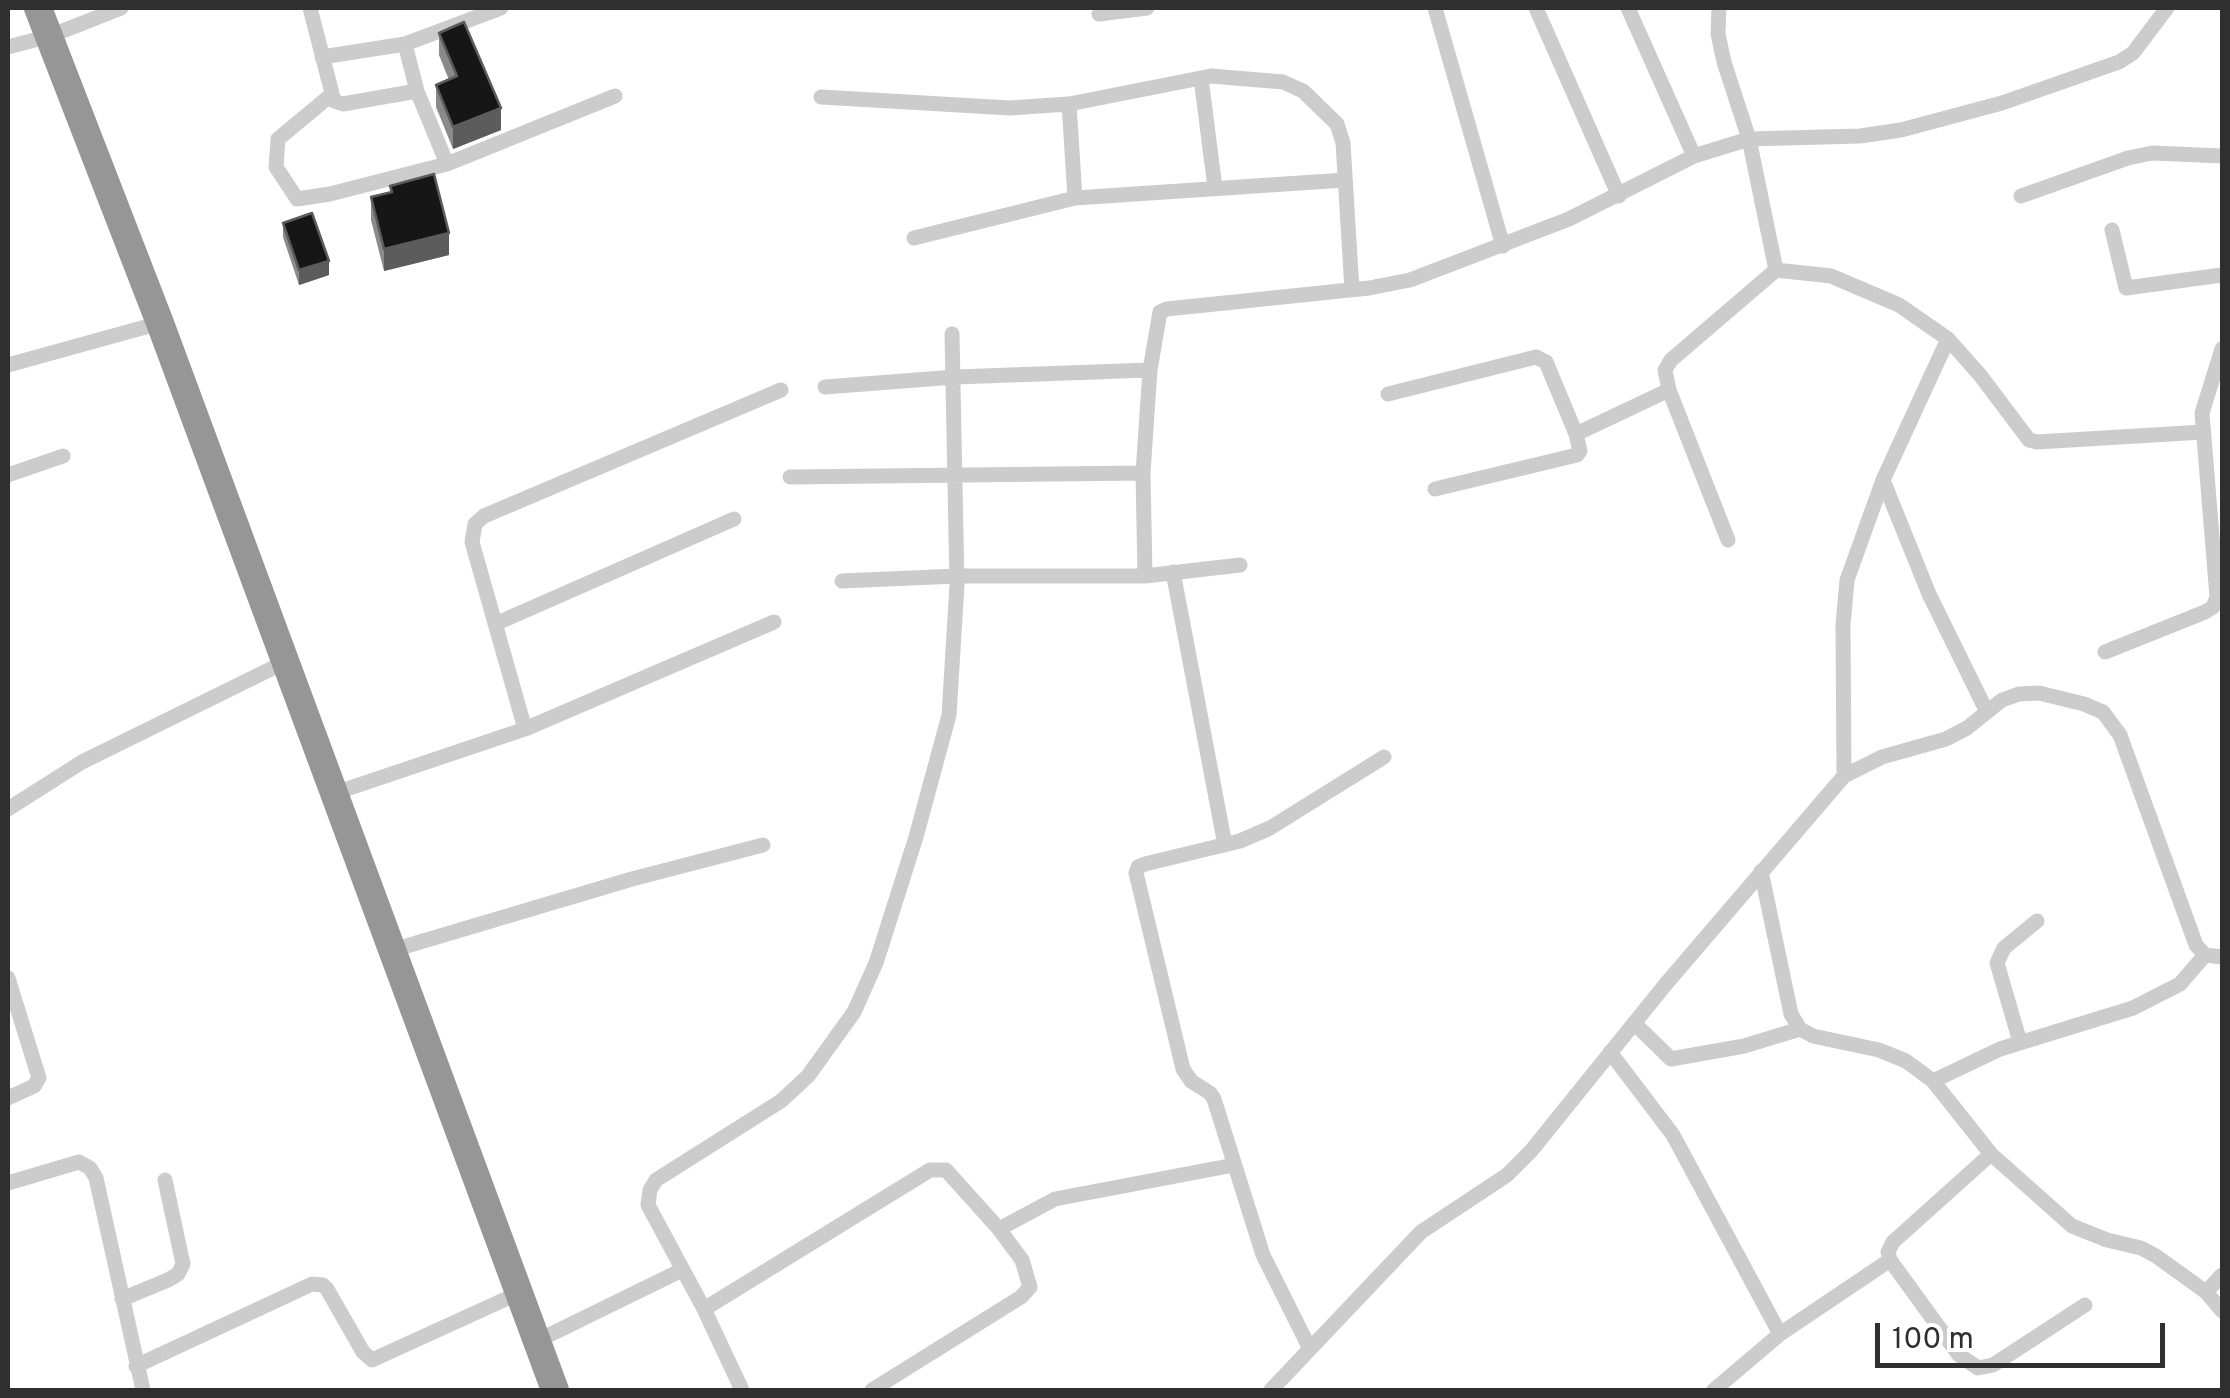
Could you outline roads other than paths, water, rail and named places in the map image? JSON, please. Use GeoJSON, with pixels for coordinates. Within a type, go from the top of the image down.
{"type":"FeatureCollection","features":[{"type":"Feature","properties":{"kind":"highway"},"geometry":{"type":"LineString","coordinates":[[38,8],[160,323],[283,664],[555,1390]]}},
{"type":"Feature","properties":{"kind":"street"},"geometry":{"type":"LineString","coordinates":[[8,46],[50,36],[121,8]]}},
{"type":"Feature","properties":{"kind":"street"},"geometry":{"type":"LineString","coordinates":[[310,8],[334,101],[344,104],[417,90]]}},
{"type":"Feature","properties":{"kind":"street"},"geometry":{"type":"LineString","coordinates":[[322,57],[405,44],[501,8]]}},
{"type":"Feature","properties":{"kind":"street"},"geometry":{"type":"LineString","coordinates":[[1099,14],[1147,8]]}},
{"type":"Feature","properties":{"kind":"street"},"geometry":{"type":"LineString","coordinates":[[1435,8],[1503,246]]}},
{"type":"Feature","properties":{"kind":"street"},"geometry":{"type":"LineString","coordinates":[[1536,8],[1619,196]]}},
{"type":"Feature","properties":{"kind":"street"},"geometry":{"type":"LineString","coordinates":[[1628,8],[1694,156]]}},
{"type":"Feature","properties":{"kind":"street"},"geometry":{"type":"LineString","coordinates":[[1719,8],[1718,34],[1724,62],[1749,139],[1776,270]]}},
{"type":"Feature","properties":{"kind":"street"},"geometry":{"type":"LineString","coordinates":[[1145,576],[1144,473],[1150,370],[1160,312],[1410,280],[1503,246],[1619,196],[1694,156],[1749,139],[1860,136],[1902,130],[2002,103],[2119,62],[2133,53],[2166,8]]}},
{"type":"Feature","properties":{"kind":"street"},"geometry":{"type":"LineString","coordinates":[[405,44],[417,90],[447,164]]}},
{"type":"Feature","properties":{"kind":"street"},"geometry":{"type":"LineString","coordinates":[[821,97],[1010,108],[1069,104],[1201,78],[1283,82],[1303,91],[1337,124],[1343,143],[1352,290]]}},
{"type":"Feature","properties":{"kind":"street"},"geometry":{"type":"LineString","coordinates":[[1201,78],[1216,188]]}},
{"type":"Feature","properties":{"kind":"street"},"geometry":{"type":"LineString","coordinates":[[330,95],[278,138],[276,167],[297,198],[330,194],[447,164],[615,96]]}},
{"type":"Feature","properties":{"kind":"street"},"geometry":{"type":"LineString","coordinates":[[1069,104],[1075,198]]}},
{"type":"Feature","properties":{"kind":"street"},"geometry":{"type":"LineString","coordinates":[[2021,196],[2128,158],[2152,154],[2222,156]]}},
{"type":"Feature","properties":{"kind":"street"},"geometry":{"type":"LineString","coordinates":[[914,238],[1075,198],[1345,180]]}},
{"type":"Feature","properties":{"kind":"street"},"geometry":{"type":"LineString","coordinates":[[2112,230],[2126,288],[2222,274]]}},
{"type":"Feature","properties":{"kind":"street"},"geometry":{"type":"LineString","coordinates":[[1728,540],[1669,390],[1665,370],[1671,360],[1776,270],[1831,276],[1899,305],[1948,339],[2029,440],[2203,432]]}},
{"type":"Feature","properties":{"kind":"street"},"geometry":{"type":"LineString","coordinates":[[8,365],[160,323]]}},
{"type":"Feature","properties":{"kind":"street"},"geometry":{"type":"LineString","coordinates":[[742,1390],[648,1205],[650,1190],[656,1180],[781,1101],[808,1076],[854,1012],[876,963],[916,838],[949,715],[957,576],[952,334]]}},
{"type":"Feature","properties":{"kind":"street"},"geometry":{"type":"LineString","coordinates":[[1844,776],[1843,625],[1847,580],[1883,480],[1948,339]]}},
{"type":"Feature","properties":{"kind":"street"},"geometry":{"type":"LineString","coordinates":[[2106,652],[2213,606],[2217,597],[2216,542],[2202,412],[2222,349]]}},
{"type":"Feature","properties":{"kind":"street"},"geometry":{"type":"LineString","coordinates":[[1388,394],[1542,358],[1546,362],[1580,451],[1572,458],[1435,489]]}},
{"type":"Feature","properties":{"kind":"street"},"geometry":{"type":"LineString","coordinates":[[825,388],[1150,370]]}},
{"type":"Feature","properties":{"kind":"street"},"geometry":{"type":"LineString","coordinates":[[525,729],[472,542],[475,524],[484,516],[781,390]]}},
{"type":"Feature","properties":{"kind":"street"},"geometry":{"type":"LineString","coordinates":[[1576,434],[1669,390]]}},
{"type":"Feature","properties":{"kind":"street"},"geometry":{"type":"LineString","coordinates":[[8,475],[63,456]]}},
{"type":"Feature","properties":{"kind":"street"},"geometry":{"type":"LineString","coordinates":[[790,477],[1144,473]]}},
{"type":"Feature","properties":{"kind":"street"},"geometry":{"type":"LineString","coordinates":[[1883,480],[1929,594],[1987,712]]}},
{"type":"Feature","properties":{"kind":"street"},"geometry":{"type":"LineString","coordinates":[[495,624],[734,519]]}},
{"type":"Feature","properties":{"kind":"street"},"geometry":{"type":"LineString","coordinates":[[842,581],[957,576],[1145,576],[1240,565]]}},
{"type":"Feature","properties":{"kind":"street"},"geometry":{"type":"LineString","coordinates":[[1173,572],[1225,845]]}},
{"type":"Feature","properties":{"kind":"street"},"geometry":{"type":"LineString","coordinates":[[332,794],[525,729],[774,622]]}},
{"type":"Feature","properties":{"kind":"street"},"geometry":{"type":"LineString","coordinates":[[8,809],[82,762],[283,664]]}},
{"type":"Feature","properties":{"kind":"street"},"geometry":{"type":"LineString","coordinates":[[1271,1390],[1421,1232],[1506,1174],[1531,1151],[1844,776],[1882,757],[1946,739],[2002,700],[2039,693],[2103,712],[2120,736],[2196,945],[2204,955],[2222,957]]}},
{"type":"Feature","properties":{"kind":"street"},"geometry":{"type":"LineString","coordinates":[[1310,1347],[1263,1255],[1214,1100],[1183,1069],[1136,881],[1138,867],[1225,845],[1270,828],[1384,757]]}},
{"type":"Feature","properties":{"kind":"street"},"geometry":{"type":"LineString","coordinates":[[392,950],[632,878],[763,845]]}},
{"type":"Feature","properties":{"kind":"street"},"geometry":{"type":"LineString","coordinates":[[1761,871],[1788,1001],[1800,1029],[1906,1061],[1932,1081],[1992,1154],[2072,1226],[2106,1240],[2141,1248],[2206,1292],[2222,1311]]}},
{"type":"Feature","properties":{"kind":"street"},"geometry":{"type":"LineString","coordinates":[[2020,1042],[1997,963],[2004,948],[2037,921]]}},
{"type":"Feature","properties":{"kind":"street"},"geometry":{"type":"LineString","coordinates":[[1932,1081],[2020,1042],[2133,1008],[2180,984],[2204,955]]}},
{"type":"Feature","properties":{"kind":"street"},"geometry":{"type":"LineString","coordinates":[[8,978],[38,1078],[34,1086],[8,1098]]}},
{"type":"Feature","properties":{"kind":"street"},"geometry":{"type":"LineString","coordinates":[[1634,1023],[1671,1059],[1744,1046],[1800,1029]]}},
{"type":"Feature","properties":{"kind":"street"},"geometry":{"type":"LineString","coordinates":[[1610,1052],[1673,1135],[1780,1334]]}},
{"type":"Feature","properties":{"kind":"street"},"geometry":{"type":"LineString","coordinates":[[1992,1154],[1893,1242],[1888,1252],[1890,1260],[1959,1355],[1978,1368],[1993,1366],[2085,1305]]}},
{"type":"Feature","properties":{"kind":"street"},"geometry":{"type":"LineString","coordinates":[[8,1183],[80,1162],[90,1168],[96,1178],[142,1390]]}},
{"type":"Feature","properties":{"kind":"street"},"geometry":{"type":"LineString","coordinates":[[1000,1229],[1054,1198],[1234,1165]]}},
{"type":"Feature","properties":{"kind":"street"},"geometry":{"type":"LineString","coordinates":[[704,1309],[938,1168],[956,1178],[1000,1229],[1022,1260],[1030,1287],[1021,1297],[872,1390]]}},
{"type":"Feature","properties":{"kind":"street"},"geometry":{"type":"LineString","coordinates":[[122,1299],[168,1280],[178,1274],[183,1264],[164,1180]]}},
{"type":"Feature","properties":{"kind":"street"},"geometry":{"type":"LineString","coordinates":[[1714,1390],[1780,1334],[1890,1260]]}},
{"type":"Feature","properties":{"kind":"street"},"geometry":{"type":"LineString","coordinates":[[537,1341],[682,1270]]}},
{"type":"Feature","properties":{"kind":"street"},"geometry":{"type":"LineString","coordinates":[[2206,1292],[2222,1275]]}},
{"type":"Feature","properties":{"kind":"street"},"geometry":{"type":"LineString","coordinates":[[136,1366],[312,1284],[328,1288],[363,1352],[372,1360],[520,1293]]}}]}
